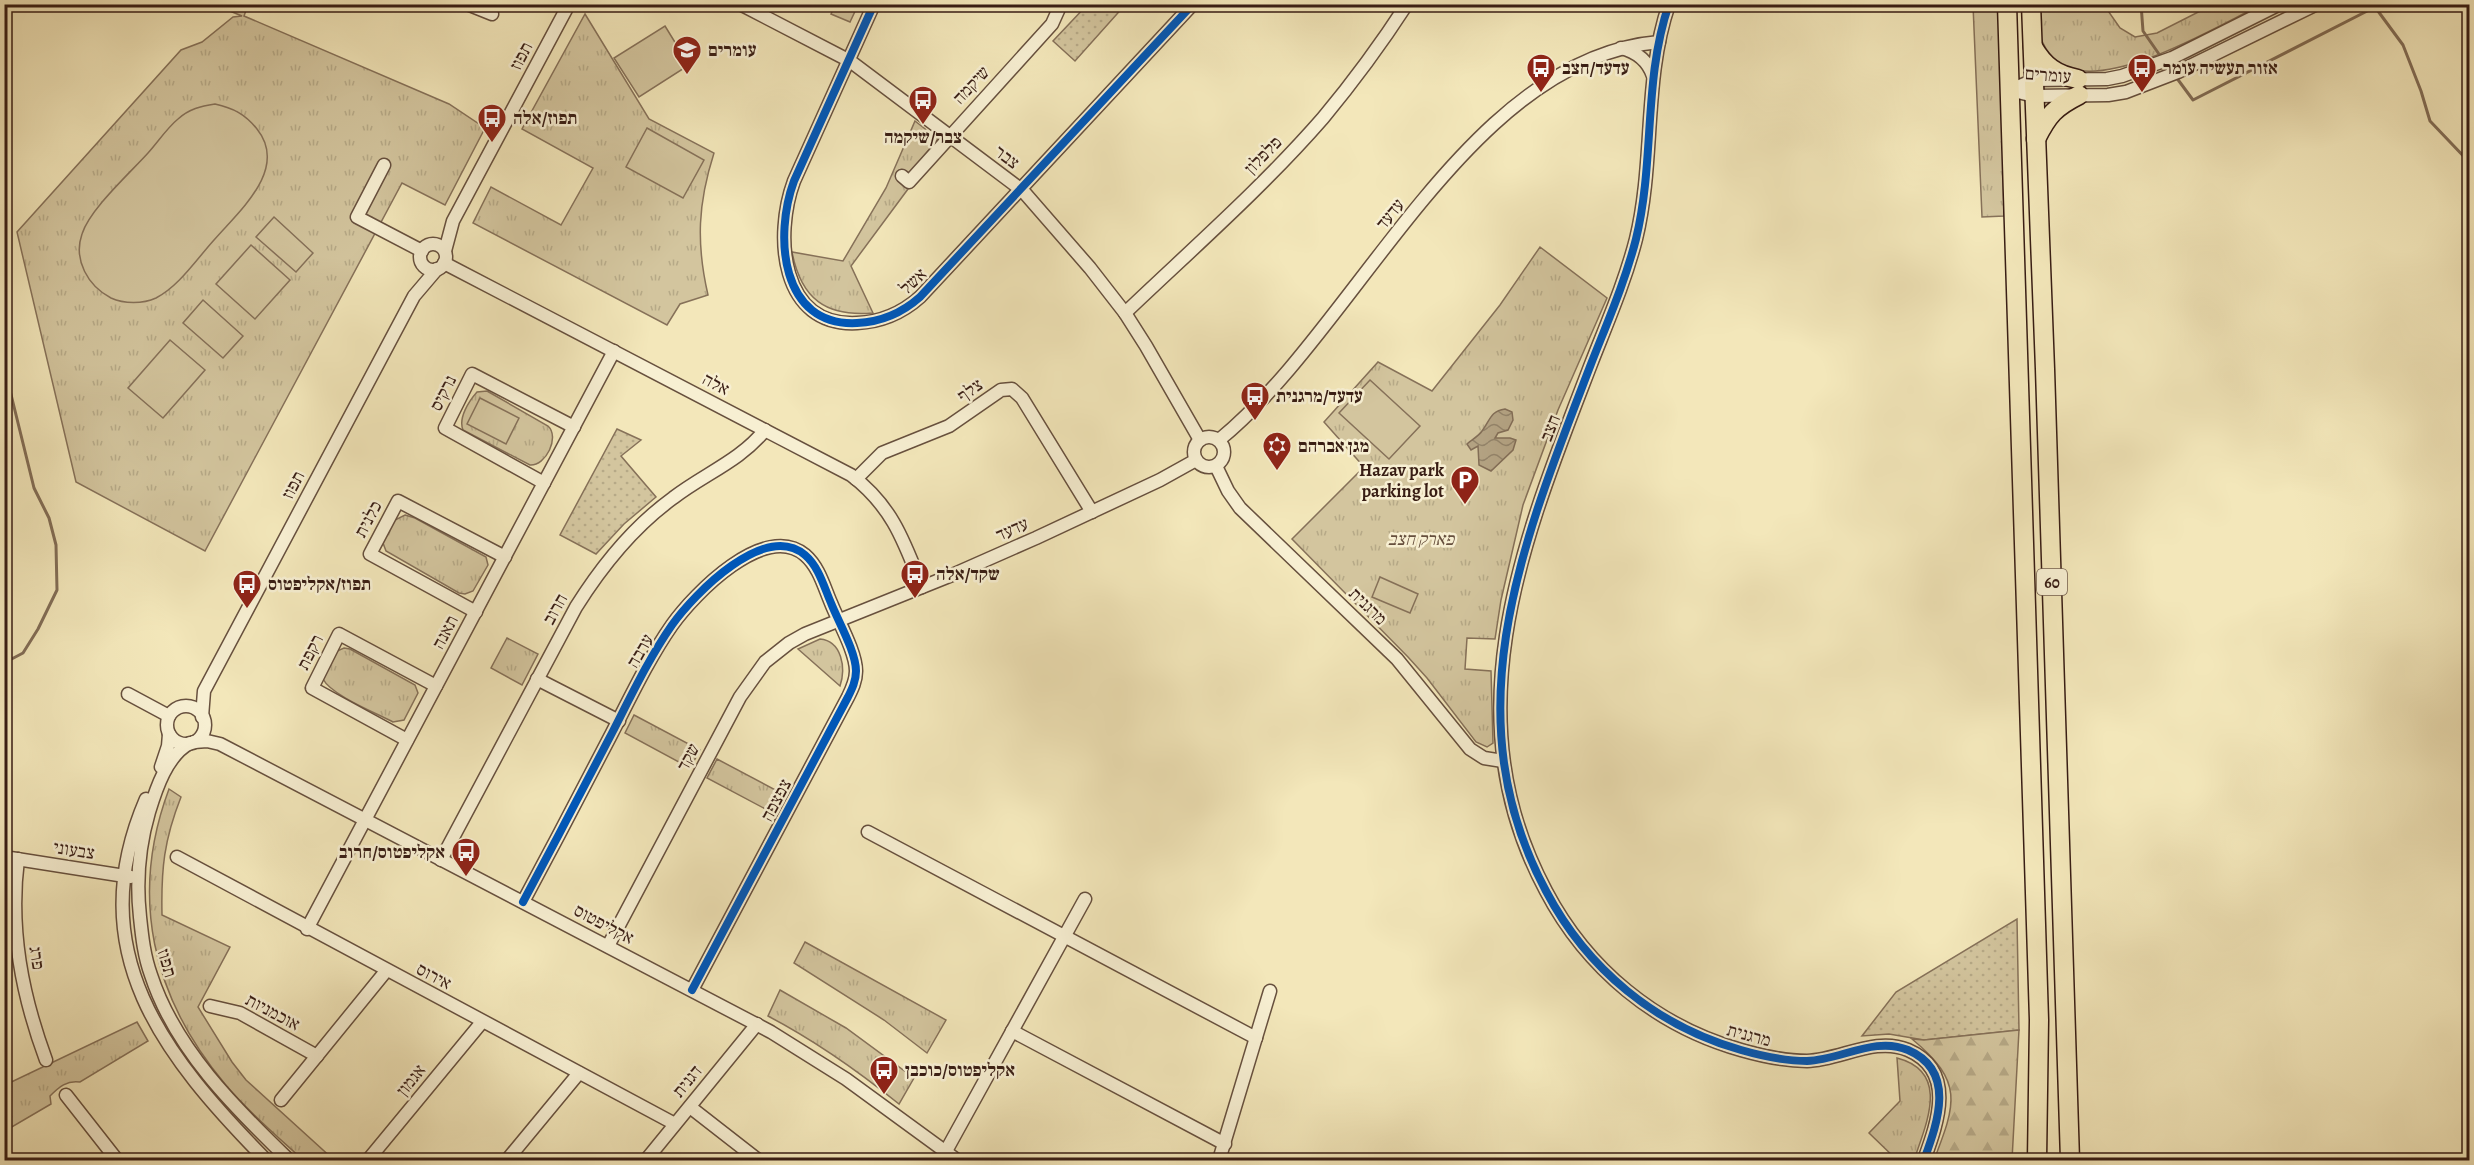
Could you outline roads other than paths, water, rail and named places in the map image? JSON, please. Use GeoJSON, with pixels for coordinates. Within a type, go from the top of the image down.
{"type":"FeatureCollection","features":[{"type":"Feature","properties":{"kind":"highway","name":"60"},"geometry":{"type":"LineString","coordinates":[[2007,4],[2039,1020],[2037,1161]]}},
{"type":"Feature","properties":{"kind":"highway","name":"60"},"geometry":{"type":"LineString","coordinates":[[2031,4],[2070,1161]]}},
{"type":"Feature","properties":{"kind":"highway"},"geometry":{"type":"LineString","coordinates":[[2032,47],[2041,61],[2052,71],[2078,87],[2049,114],[2035,140]]}},
{"type":"Feature","properties":{"kind":"street"},"geometry":{"type":"LineString","coordinates":[[467,4],[492,14]]}},
{"type":"Feature","properties":{"kind":"street","name":"תפוז"},"geometry":{"type":"LineString","coordinates":[[203,718],[201,704],[204,691],[414,296],[425,253],[453,221],[569,4]]}},
{"type":"Feature","properties":{"kind":"street","name":"אשל"},"geometry":{"type":"LineString","coordinates":[[874,4],[794,182],[784,216],[783,238],[787,269],[799,294],[815,312],[825,318],[849,323],[878,320],[902,311],[928,289],[1193,4]]}},
{"type":"Feature","properties":{"kind":"street","name":"שיקמה"},"geometry":{"type":"LineString","coordinates":[[902,176],[909,182],[1052,24],[1061,4]]}},
{"type":"Feature","properties":{"kind":"street"},"geometry":{"type":"LineString","coordinates":[[1052,24],[1070,4]]}},
{"type":"Feature","properties":{"kind":"street","name":"פלפלון"},"geometry":{"type":"LineString","coordinates":[[1125,313],[1240,204],[1301,142],[1358,74],[1407,4]]}},
{"type":"Feature","properties":{"kind":"street","name":"חצב"},"geometry":{"type":"LineString","coordinates":[[1533,865],[1514,812],[1503,761],[1502,676],[1513,591],[1540,499],[1634,248],[1646,177],[1653,76],[1669,4]]}},
{"type":"Feature","properties":{"kind":"street","name":"עומרים"},"geometry":{"type":"LineString","coordinates":[[2078,87],[2149,67],[2280,4]]}},
{"type":"Feature","properties":{"kind":"street","name":"עומרים"},"geometry":{"type":"LineString","coordinates":[[2010,90],[2078,87],[2126,92],[2164,79],[2317,4]]}},
{"type":"Feature","properties":{"kind":"street","name":"צבר"},"geometry":{"type":"LineString","coordinates":[[742,5],[849,61],[1021,190],[1090,268],[1125,313],[1200,440]]}},
{"type":"Feature","properties":{"kind":"street","name":"עדעד"},"geometry":{"type":"LineString","coordinates":[[1219,440],[1242,420],[1285,375],[1432,190],[1484,134],[1522,100],[1563,71],[1588,58],[1619,48],[1659,42]]}},
{"type":"Feature","properties":{"kind":"street"},"geometry":{"type":"LineString","coordinates":[[1619,48],[1639,56],[1647,64],[1653,76]]}},
{"type":"Feature","properties":{"kind":"street"},"geometry":{"type":"LineString","coordinates":[[384,165],[357,217],[425,253]]}},
{"type":"Feature","properties":{"kind":"street","name":"תפוז"},"geometry":{"type":"LineString","coordinates":[[414,296],[442,261],[453,221]]}},
{"type":"Feature","properties":{"kind":"street"},"geometry":{"type":"LineString","coordinates":[[440,246],[442,261],[427,268],[425,253],[440,246]]}},
{"type":"Feature","properties":{"kind":"street","name":"אלה"},"geometry":{"type":"LineString","coordinates":[[442,261],[856,479],[872,493],[893,519],[922,587]]}},
{"type":"Feature","properties":{"kind":"street","name":"תאנה"},"geometry":{"type":"LineString","coordinates":[[307,929],[614,351]]}},
{"type":"Feature","properties":{"kind":"street","name":"נרקיס"},"geometry":{"type":"LineString","coordinates":[[544,483],[445,428],[472,374],[574,427]]}},
{"type":"Feature","properties":{"kind":"street","name":"צלף"},"geometry":{"type":"LineString","coordinates":[[856,479],[871,462],[887,450],[949,426],[996,393],[1009,388],[1015,390],[1022,398],[1092,512]]}},
{"type":"Feature","properties":{"kind":"street","name":"חרוב"},"geometry":{"type":"LineString","coordinates":[[441,860],[576,607],[613,553],[653,513],[742,454],[765,430]]}},
{"type":"Feature","properties":{"kind":"street"},"geometry":{"type":"LineString","coordinates":[[1208,437],[1219,440],[1223,445],[1224,454],[1216,466],[1204,466],[1196,460],[1194,450],[1200,440],[1208,437]]}},
{"type":"Feature","properties":{"kind":"street","name":"עדעד"},"geometry":{"type":"LineString","coordinates":[[838,620],[922,587],[1092,512],[1196,460]]}},
{"type":"Feature","properties":{"kind":"street","name":"מרגנית"},"geometry":{"type":"LineString","coordinates":[[1216,466],[1240,508],[1404,666],[1466,745],[1484,758],[1503,761]]}},
{"type":"Feature","properties":{"kind":"street","name":"כלנית"},"geometry":{"type":"LineString","coordinates":[[476,612],[370,554],[398,501],[505,557]]}},
{"type":"Feature","properties":{"kind":"street","name":"ערבה"},"geometry":{"type":"LineString","coordinates":[[523,902],[652,657],[684,610],[721,575],[753,553],[773,546],[791,547],[806,556],[818,573],[838,620]]}},
{"type":"Feature","properties":{"kind":"street","name":"שקד"},"geometry":{"type":"LineString","coordinates":[[608,946],[733,711],[756,673],[776,652],[789,643],[838,620]]}},
{"type":"Feature","properties":{"kind":"street","name":"צפצפה"},"geometry":{"type":"LineString","coordinates":[[692,990],[852,687],[856,674],[855,664],[838,620]]}},
{"type":"Feature","properties":{"kind":"street","name":"רקפת"},"geometry":{"type":"LineString","coordinates":[[408,740],[312,688],[339,634],[436,686]]}},
{"type":"Feature","properties":{"kind":"street"},"geometry":{"type":"LineString","coordinates":[[537,679],[619,721]]}},
{"type":"Feature","properties":{"kind":"street","name":"תפוז"},"geometry":{"type":"LineString","coordinates":[[183,707],[204,691]]}},
{"type":"Feature","properties":{"kind":"street"},"geometry":{"type":"LineString","coordinates":[[129,694],[169,716]]}},
{"type":"Feature","properties":{"kind":"street"},"geometry":{"type":"LineString","coordinates":[[183,707],[195,709],[203,718],[202,734],[192,743],[180,743],[169,734],[167,727],[169,716],[174,710],[183,707]]}},
{"type":"Feature","properties":{"kind":"street","name":"אקליפטוס"},"geometry":{"type":"LineString","coordinates":[[203,718],[209,732],[220,744],[757,1024],[846,1079],[957,1161]]}},
{"type":"Feature","properties":{"kind":"street","name":"תפוז"},"geometry":{"type":"LineString","coordinates":[[169,734],[164,762],[132,836],[124,876],[129,958],[138,989],[151,1019],[189,1076],[259,1158]]}},
{"type":"Feature","properties":{"kind":"street","name":"תפוז"},"geometry":{"type":"LineString","coordinates":[[192,743],[181,749],[171,760],[154,797],[144,835],[139,878],[139,904],[145,954],[150,974],[166,1011],[201,1065],[290,1161]]}},
{"type":"Feature","properties":{"kind":"street","name":"אקליפטוס"},"geometry":{"type":"LineString","coordinates":[[192,743],[220,744]]}},
{"type":"Feature","properties":{"kind":"street"},"geometry":{"type":"LineString","coordinates":[[868,832],[1256,1038]]}},
{"type":"Feature","properties":{"kind":"street","name":"צבעוני"},"geometry":{"type":"LineString","coordinates":[[4,856],[139,878]]}},
{"type":"Feature","properties":{"kind":"street","name":"אירוס"},"geometry":{"type":"LineString","coordinates":[[177,857],[307,929],[675,1124]]}},
{"type":"Feature","properties":{"kind":"street","name":"פרג"},"geometry":{"type":"LineString","coordinates":[[18,859],[14,909],[19,960],[30,1010],[46,1060]]}},
{"type":"Feature","properties":{"kind":"street","name":"מרגנית"},"geometry":{"type":"LineString","coordinates":[[1533,865],[1567,926],[1597,963],[1632,995],[1660,1014],[1700,1035],[1748,1052],[1799,1061],[1832,1058],[1875,1046],[1897,1047],[1916,1054],[1930,1067],[1940,1101],[1937,1124],[1924,1161]]}},
{"type":"Feature","properties":{"kind":"street"},"geometry":{"type":"LineString","coordinates":[[946,1151],[1085,899]]}},
{"type":"Feature","properties":{"kind":"street"},"geometry":{"type":"LineString","coordinates":[[281,1100],[386,971]]}},
{"type":"Feature","properties":{"kind":"street"},"geometry":{"type":"LineString","coordinates":[[1219,1161],[1270,991]]}},
{"type":"Feature","properties":{"kind":"street","name":"אוכמניות"},"geometry":{"type":"LineString","coordinates":[[210,1006],[240,1013],[317,1056]]}},
{"type":"Feature","properties":{"kind":"street","name":"אגמון"},"geometry":{"type":"LineString","coordinates":[[368,1161],[482,1022]]}},
{"type":"Feature","properties":{"kind":"street","name":"דגנית"},"geometry":{"type":"LineString","coordinates":[[646,1161],[757,1024]]}},
{"type":"Feature","properties":{"kind":"street"},"geometry":{"type":"LineString","coordinates":[[1012,1031],[1225,1144]]}},
{"type":"Feature","properties":{"kind":"street"},"geometry":{"type":"LineString","coordinates":[[507,1161],[579,1073]]}},
{"type":"Feature","properties":{"kind":"street"},"geometry":{"type":"LineString","coordinates":[[66,1095],[117,1161]]}},
{"type":"Feature","properties":{"kind":"street"},"geometry":{"type":"LineString","coordinates":[[690,1107],[758,1161]]}},
{"type":"Feature","properties":{"kind":"street"},"geometry":{"type":"LineString","coordinates":[[259,1158],[270,1142]]}},
{"type":"Feature","properties":{"kind":"water"},"geometry":{"type":"Polygon","coordinates":[[[1505,409],[1512,412],[1513,420],[1508,430],[1498,433],[1495,438],[1516,440],[1513,450],[1491,471],[1479,465],[1478,446],[1471,450],[1467,444],[1481,433],[1493,414],[1505,409]]]}},
{"type":"Feature","properties":{"kind":"waterway"},"geometry":{"type":"LineString","coordinates":[[2141,4],[2143,31],[2161,57]]}},
{"type":"Feature","properties":{"kind":"waterway"},"geometry":{"type":"LineString","coordinates":[[2176,77],[2193,100],[2375,7],[2403,45],[2430,121],[2470,163]]}},
{"type":"Feature","properties":{"kind":"waterway"},"geometry":{"type":"LineString","coordinates":[[4,366],[34,488],[49,518],[56,545],[57,590],[38,629],[23,653],[4,663]]}},
{"type":"Feature","properties":{"kind":"place","name":"עומרים"},"geometry":{"type":"Point","coordinates":[687,76]}},
{"type":"Feature","properties":{"kind":"place","name":"עדעד/חצב"},"geometry":{"type":"Point","coordinates":[1541,94]}},
{"type":"Feature","properties":{"kind":"place","name":"אזור תעשיה עומר"},"geometry":{"type":"Point","coordinates":[2142,94]}},
{"type":"Feature","properties":{"kind":"place","name":"צבר/שיקמה"},"geometry":{"type":"Point","coordinates":[923,126]}},
{"type":"Feature","properties":{"kind":"place","name":"תפוז/אלה"},"geometry":{"type":"Point","coordinates":[492,144]}},
{"type":"Feature","properties":{"kind":"place","name":"עדעד/מרגנית"},"geometry":{"type":"Point","coordinates":[1255,422]}},
{"type":"Feature","properties":{"kind":"place","name":"מגן אברהם"},"geometry":{"type":"Point","coordinates":[1277,472]}},
{"type":"Feature","properties":{"kind":"place","name":"Hazav park parking lot"},"geometry":{"type":"Point","coordinates":[1465,506]}},
{"type":"Feature","properties":{"kind":"place","name":"שקד/אלה"},"geometry":{"type":"Point","coordinates":[915,600]}},
{"type":"Feature","properties":{"kind":"place","name":"תפוז/אקליפטוס"},"geometry":{"type":"Point","coordinates":[247,610]}},
{"type":"Feature","properties":{"kind":"place","name":"אקליפטוס/חרוב"},"geometry":{"type":"Point","coordinates":[466,878]}},
{"type":"Feature","properties":{"kind":"place","name":"אקליפטוס/כוכבן"},"geometry":{"type":"Point","coordinates":[884,1096]}},
{"type":"Feature","properties":{"kind":"park label","name":"פארק חצב"},"geometry":{"type":"Point","coordinates":[1421,539]}}]}
